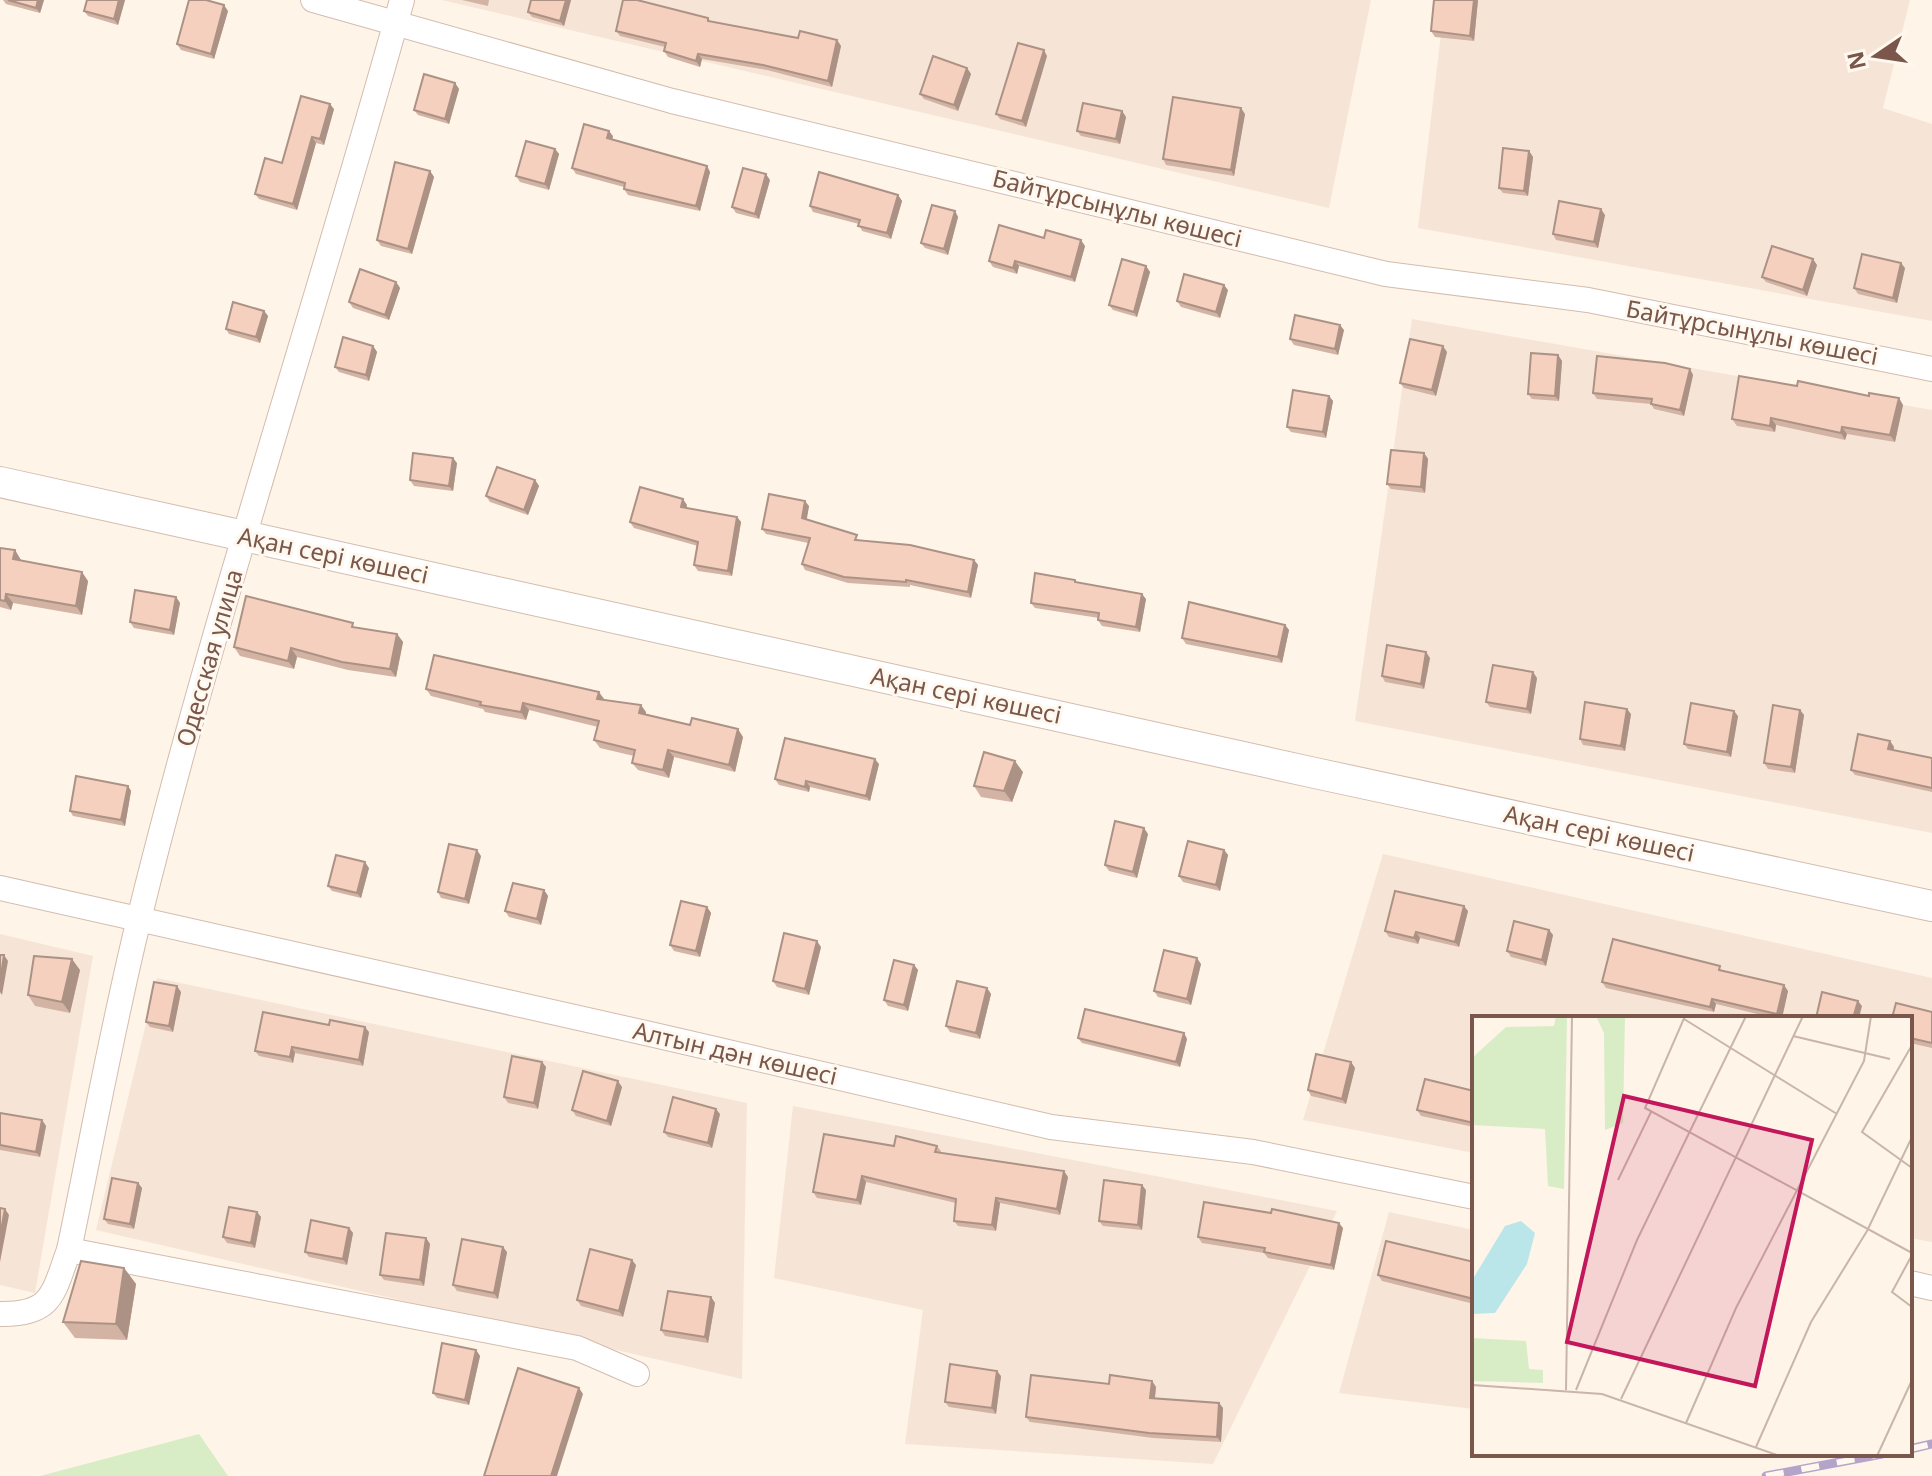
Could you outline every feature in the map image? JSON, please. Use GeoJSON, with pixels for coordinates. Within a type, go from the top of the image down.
{"type":"FeatureCollection","features":[{"type":"Feature","properties":{"kind":"street","name":"Байтұрсынұлы көшесі"},"geometry":{"type":"LineString","coordinates":[[313,0],[399,12],[672,101],[1386,274],[1588,300],[1932,369]]}},
{"type":"Feature","properties":{"kind":"street","name":"Одесская улица"},"geometry":{"type":"LineString","coordinates":[[0,1314],[30,1313],[51,1299],[69,1250],[138,921],[244,537],[399,12]]}},
{"type":"Feature","properties":{"kind":"street","name":"Ақан сері көшесі"},"geometry":{"type":"LineString","coordinates":[[0,482],[1932,906]]}},
{"type":"Feature","properties":{"kind":"street","name":"Алтын дән көшесі"},"geometry":{"type":"LineString","coordinates":[[0,888],[1051,1127],[1253,1152],[1472,1197]]}},
{"type":"Feature","properties":{"kind":"street"},"geometry":{"type":"LineString","coordinates":[[69,1250],[577,1348],[637,1374]]}},
{"type":"Feature","properties":{"kind":"street"},"geometry":{"type":"LineString","coordinates":[[1912,1283],[1932,1288]]}},
{"type":"Feature","properties":{"kind":"shaded area"},"geometry":{"type":"Polygon","coordinates":[[[442,0],[1371,0],[1329,208],[442,0]]]}},
{"type":"Feature","properties":{"kind":"shaded area"},"geometry":{"type":"Polygon","coordinates":[[[1445,0],[1910,0],[1883,108],[1932,124],[1932,321],[1418,228],[1445,0]]]}},
{"type":"Feature","properties":{"kind":"shaded area"},"geometry":{"type":"Polygon","coordinates":[[[1412,319],[1932,410],[1932,833],[1355,721],[1412,319]]]}},
{"type":"Feature","properties":{"kind":"shaded area"},"geometry":{"type":"Polygon","coordinates":[[[1383,854],[1932,978],[1932,1242],[1912,1238],[1912,1016],[1472,1016],[1472,1153],[1303,1120],[1383,854]]]}},
{"type":"Feature","properties":{"kind":"shaded area"},"geometry":{"type":"Polygon","coordinates":[[[0,934],[93,956],[35,1293],[0,1285],[0,934]]]}},
{"type":"Feature","properties":{"kind":"shaded area"},"geometry":{"type":"Polygon","coordinates":[[[157,978],[747,1103],[742,1379],[96,1230],[157,978]]]}},
{"type":"Feature","properties":{"kind":"shaded area"},"geometry":{"type":"Polygon","coordinates":[[[793,1106],[1337,1211],[1213,1464],[905,1444],[923,1310],[774,1278],[793,1106]]]}},
{"type":"Feature","properties":{"kind":"shaded area"},"geometry":{"type":"Polygon","coordinates":[[[1389,1212],[1472,1230],[1472,1409],[1339,1393],[1389,1212]]]}},
{"type":"Feature","properties":{"kind":"green space"},"geometry":{"type":"Polygon","coordinates":[[[199,1434],[228,1476],[40,1476],[199,1434]]]}},
{"type":"Feature","properties":{"kind":"building"},"geometry":{"type":"Polygon","coordinates":[[[8,0],[38,0],[36,8],[8,0]]]}},
{"type":"Feature","properties":{"kind":"building"},"geometry":{"type":"Polygon","coordinates":[[[87,0],[119,0],[114,19],[84,11],[87,0]]]}},
{"type":"Feature","properties":{"kind":"building"},"geometry":{"type":"Polygon","coordinates":[[[189,0],[206,0],[224,5],[211,54],[177,44],[189,0]]]}},
{"type":"Feature","properties":{"kind":"building"},"geometry":{"type":"Polygon","coordinates":[[[531,0],[566,0],[560,21],[528,12],[531,0]]]}},
{"type":"Feature","properties":{"kind":"building"},"geometry":{"type":"Polygon","coordinates":[[[623,0],[637,0],[708,18],[708,21],[798,38],[800,31],[837,40],[828,81],[763,65],[698,54],[696,61],[664,51],[666,43],[616,31],[623,0]]]}},
{"type":"Feature","properties":{"kind":"building"},"geometry":{"type":"Polygon","coordinates":[[[1434,0],[1474,0],[1470,36],[1431,31],[1434,0]]]}},
{"type":"Feature","properties":{"kind":"building"},"geometry":{"type":"Polygon","coordinates":[[[1018,43],[1044,50],[1022,121],[996,114],[1018,43]]]}},
{"type":"Feature","properties":{"kind":"building"},"geometry":{"type":"Polygon","coordinates":[[[933,56],[967,68],[954,105],[920,94],[933,56]]]}},
{"type":"Feature","properties":{"kind":"building"},"geometry":{"type":"Polygon","coordinates":[[[424,74],[455,83],[445,119],[414,110],[424,74]]]}},
{"type":"Feature","properties":{"kind":"building"},"geometry":{"type":"Polygon","coordinates":[[[301,96],[330,104],[320,139],[312,137],[293,204],[255,194],[265,158],[282,163],[301,96]]]}},
{"type":"Feature","properties":{"kind":"building"},"geometry":{"type":"Polygon","coordinates":[[[1173,97],[1241,108],[1231,170],[1163,159],[1173,97]]]}},
{"type":"Feature","properties":{"kind":"building"},"geometry":{"type":"Polygon","coordinates":[[[1083,103],[1122,111],[1116,139],[1077,131],[1083,103]]]}},
{"type":"Feature","properties":{"kind":"building"},"geometry":{"type":"Polygon","coordinates":[[[584,124],[609,131],[607,138],[707,166],[696,206],[624,189],[625,183],[572,168],[584,124]]]}},
{"type":"Feature","properties":{"kind":"building"},"geometry":{"type":"Polygon","coordinates":[[[526,141],[555,149],[545,184],[516,176],[526,141]]]}},
{"type":"Feature","properties":{"kind":"building"},"geometry":{"type":"Polygon","coordinates":[[[1503,148],[1529,151],[1524,191],[1499,188],[1503,148]]]}},
{"type":"Feature","properties":{"kind":"building"},"geometry":{"type":"Polygon","coordinates":[[[395,162],[430,171],[408,249],[377,240],[395,162]]]}},
{"type":"Feature","properties":{"kind":"building"},"geometry":{"type":"Polygon","coordinates":[[[743,168],[766,174],[755,214],[732,207],[743,168]]]}},
{"type":"Feature","properties":{"kind":"building"},"geometry":{"type":"Polygon","coordinates":[[[819,172],[898,195],[887,233],[858,226],[860,220],[810,206],[819,172]]]}},
{"type":"Feature","properties":{"kind":"building"},"geometry":{"type":"Polygon","coordinates":[[[1559,201],[1601,209],[1594,242],[1553,234],[1559,201]]]}},
{"type":"Feature","properties":{"kind":"building"},"geometry":{"type":"Polygon","coordinates":[[[932,205],[955,211],[944,249],[921,243],[932,205]]]}},
{"type":"Feature","properties":{"kind":"building"},"geometry":{"type":"Polygon","coordinates":[[[999,225],[1044,238],[1046,230],[1081,240],[1071,277],[1015,261],[1013,268],[989,261],[999,225]]]}},
{"type":"Feature","properties":{"kind":"building"},"geometry":{"type":"Polygon","coordinates":[[[1772,246],[1813,259],[1803,290],[1762,277],[1772,246]]]}},
{"type":"Feature","properties":{"kind":"building"},"geometry":{"type":"Polygon","coordinates":[[[1862,254],[1901,263],[1893,298],[1854,288],[1862,254]]]}},
{"type":"Feature","properties":{"kind":"building"},"geometry":{"type":"Polygon","coordinates":[[[1122,259],[1146,266],[1134,312],[1109,305],[1122,259]]]}},
{"type":"Feature","properties":{"kind":"building"},"geometry":{"type":"Polygon","coordinates":[[[360,269],[396,282],[385,315],[349,302],[360,269]]]}},
{"type":"Feature","properties":{"kind":"building"},"geometry":{"type":"Polygon","coordinates":[[[1184,274],[1224,285],[1216,312],[1177,301],[1184,274]]]}},
{"type":"Feature","properties":{"kind":"building"},"geometry":{"type":"Polygon","coordinates":[[[233,302],[264,311],[256,337],[226,329],[233,302]]]}},
{"type":"Feature","properties":{"kind":"building"},"geometry":{"type":"Polygon","coordinates":[[[1295,315],[1340,325],[1335,349],[1290,339],[1295,315]]]}},
{"type":"Feature","properties":{"kind":"building"},"geometry":{"type":"Polygon","coordinates":[[[343,337],[373,346],[366,375],[335,367],[343,337]]]}},
{"type":"Feature","properties":{"kind":"building"},"geometry":{"type":"Polygon","coordinates":[[[1410,339],[1443,346],[1432,390],[1400,383],[1410,339]]]}},
{"type":"Feature","properties":{"kind":"building"},"geometry":{"type":"Polygon","coordinates":[[[1531,353],[1558,355],[1555,396],[1528,394],[1531,353]]]}},
{"type":"Feature","properties":{"kind":"building"},"geometry":{"type":"Polygon","coordinates":[[[1597,356],[1665,363],[1690,369],[1680,410],[1651,404],[1652,399],[1593,393],[1597,356]]]}},
{"type":"Feature","properties":{"kind":"building"},"geometry":{"type":"Polygon","coordinates":[[[1739,376],[1797,386],[1798,381],[1869,396],[1869,393],[1899,398],[1890,435],[1842,427],[1841,433],[1771,418],[1770,426],[1732,419],[1739,376]]]}},
{"type":"Feature","properties":{"kind":"building"},"geometry":{"type":"Polygon","coordinates":[[[1293,390],[1329,396],[1323,432],[1287,427],[1293,390]]]}},
{"type":"Feature","properties":{"kind":"building"},"geometry":{"type":"Polygon","coordinates":[[[1391,450],[1424,453],[1421,487],[1387,484],[1391,450]]]}},
{"type":"Feature","properties":{"kind":"building"},"geometry":{"type":"Polygon","coordinates":[[[413,453],[453,458],[449,486],[410,480],[413,453]]]}},
{"type":"Feature","properties":{"kind":"building"},"geometry":{"type":"Polygon","coordinates":[[[497,467],[535,480],[524,510],[486,496],[497,467]]]}},
{"type":"Feature","properties":{"kind":"building"},"geometry":{"type":"Polygon","coordinates":[[[640,487],[683,499],[681,507],[737,517],[728,571],[694,565],[698,542],[630,522],[640,487]]]}},
{"type":"Feature","properties":{"kind":"building"},"geometry":{"type":"Polygon","coordinates":[[[769,494],[805,501],[802,518],[857,535],[855,540],[910,545],[974,560],[968,592],[906,580],[844,577],[802,564],[810,538],[762,529],[769,494]]]}},
{"type":"Feature","properties":{"kind":"building"},"geometry":{"type":"Polygon","coordinates":[[[0,548],[15,550],[13,559],[82,572],[76,606],[6,594],[5,601],[0,600],[0,548]]]}},
{"type":"Feature","properties":{"kind":"building"},"geometry":{"type":"Polygon","coordinates":[[[1035,573],[1142,594],[1136,627],[1098,620],[1099,613],[1031,603],[1035,573]]]}},
{"type":"Feature","properties":{"kind":"building"},"geometry":{"type":"Polygon","coordinates":[[[135,590],[176,597],[170,630],[130,622],[135,590]]]}},
{"type":"Feature","properties":{"kind":"building"},"geometry":{"type":"Polygon","coordinates":[[[246,596],[353,623],[352,627],[397,634],[390,669],[342,662],[291,648],[288,661],[234,647],[246,596]]]}},
{"type":"Feature","properties":{"kind":"building"},"geometry":{"type":"Polygon","coordinates":[[[1189,602],[1285,625],[1278,657],[1182,638],[1189,602]]]}},
{"type":"Feature","properties":{"kind":"building"},"geometry":{"type":"Polygon","coordinates":[[[1387,645],[1426,652],[1421,684],[1382,676],[1387,645]]]}},
{"type":"Feature","properties":{"kind":"building"},"geometry":{"type":"Polygon","coordinates":[[[434,655],[599,692],[597,699],[641,705],[639,713],[690,725],[692,718],[738,729],[729,765],[668,750],[663,770],[632,763],[635,750],[594,740],[599,721],[523,703],[521,712],[480,705],[481,702],[426,689],[434,655]]]}},
{"type":"Feature","properties":{"kind":"building"},"geometry":{"type":"Polygon","coordinates":[[[1493,665],[1533,672],[1527,709],[1486,702],[1493,665]]]}},
{"type":"Feature","properties":{"kind":"building"},"geometry":{"type":"Polygon","coordinates":[[[1585,702],[1627,709],[1621,746],[1580,739],[1585,702]]]}},
{"type":"Feature","properties":{"kind":"building"},"geometry":{"type":"Polygon","coordinates":[[[1691,703],[1734,711],[1727,752],[1684,744],[1691,703]]]}},
{"type":"Feature","properties":{"kind":"building"},"geometry":{"type":"Polygon","coordinates":[[[1773,705],[1800,710],[1791,767],[1764,763],[1773,705]]]}},
{"type":"Feature","properties":{"kind":"building"},"geometry":{"type":"Polygon","coordinates":[[[1858,734],[1890,741],[1888,749],[1932,758],[1932,788],[1851,770],[1858,734]]]}},
{"type":"Feature","properties":{"kind":"building"},"geometry":{"type":"Polygon","coordinates":[[[785,738],[875,759],[866,796],[806,781],[805,787],[775,779],[785,738]]]}},
{"type":"Feature","properties":{"kind":"building"},"geometry":{"type":"Polygon","coordinates":[[[984,752],[1015,761],[1004,791],[974,786],[984,752]]]}},
{"type":"Feature","properties":{"kind":"building"},"geometry":{"type":"Polygon","coordinates":[[[76,776],[128,786],[121,820],[70,811],[76,776]]]}},
{"type":"Feature","properties":{"kind":"building"},"geometry":{"type":"Polygon","coordinates":[[[1115,821],[1144,828],[1133,872],[1105,865],[1115,821]]]}},
{"type":"Feature","properties":{"kind":"building"},"geometry":{"type":"Polygon","coordinates":[[[1188,841],[1224,850],[1216,885],[1179,876],[1188,841]]]}},
{"type":"Feature","properties":{"kind":"building"},"geometry":{"type":"Polygon","coordinates":[[[449,844],[477,850],[465,899],[438,892],[449,844]]]}},
{"type":"Feature","properties":{"kind":"building"},"geometry":{"type":"Polygon","coordinates":[[[336,855],[365,862],[357,893],[328,886],[336,855]]]}},
{"type":"Feature","properties":{"kind":"building"},"geometry":{"type":"Polygon","coordinates":[[[513,883],[544,890],[537,919],[505,911],[513,883]]]}},
{"type":"Feature","properties":{"kind":"building"},"geometry":{"type":"Polygon","coordinates":[[[1395,891],[1464,906],[1455,942],[1416,932],[1414,938],[1385,931],[1395,891]]]}},
{"type":"Feature","properties":{"kind":"building"},"geometry":{"type":"Polygon","coordinates":[[[681,901],[707,907],[696,951],[670,945],[681,901]]]}},
{"type":"Feature","properties":{"kind":"building"},"geometry":{"type":"Polygon","coordinates":[[[1514,921],[1549,930],[1542,960],[1507,951],[1514,921]]]}},
{"type":"Feature","properties":{"kind":"building"},"geometry":{"type":"Polygon","coordinates":[[[784,933],[817,941],[805,989],[773,981],[784,933]]]}},
{"type":"Feature","properties":{"kind":"building"},"geometry":{"type":"Polygon","coordinates":[[[1613,939],[1720,966],[1719,970],[1784,985],[1777,1014],[1712,999],[1710,1007],[1602,982],[1613,939]]]}},
{"type":"Feature","properties":{"kind":"building"},"geometry":{"type":"Polygon","coordinates":[[[1164,950],[1197,958],[1187,999],[1154,991],[1164,950]]]}},
{"type":"Feature","properties":{"kind":"building"},"geometry":{"type":"Polygon","coordinates":[[[0,955],[4,955],[0,982],[0,955]]]}},
{"type":"Feature","properties":{"kind":"building"},"geometry":{"type":"Polygon","coordinates":[[[34,956],[72,959],[62,1002],[28,995],[34,956]]]}},
{"type":"Feature","properties":{"kind":"building"},"geometry":{"type":"Polygon","coordinates":[[[894,960],[914,965],[904,1005],[884,1000],[894,960]]]}},
{"type":"Feature","properties":{"kind":"building"},"geometry":{"type":"Polygon","coordinates":[[[957,981],[987,988],[976,1033],[946,1026],[957,981]]]}},
{"type":"Feature","properties":{"kind":"building"},"geometry":{"type":"Polygon","coordinates":[[[154,982],[177,986],[169,1026],[146,1022],[154,982]]]}},
{"type":"Feature","properties":{"kind":"building"},"geometry":{"type":"Polygon","coordinates":[[[1822,992],[1858,1001],[1854,1016],[1816,1016],[1822,992]]]}},
{"type":"Feature","properties":{"kind":"building"},"geometry":{"type":"Polygon","coordinates":[[[1896,1003],[1932,1012],[1932,1043],[1912,1038],[1912,1016],[1893,1016],[1896,1003]]]}},
{"type":"Feature","properties":{"kind":"building"},"geometry":{"type":"Polygon","coordinates":[[[1085,1009],[1184,1033],[1176,1062],[1078,1038],[1085,1009]]]}},
{"type":"Feature","properties":{"kind":"building"},"geometry":{"type":"Polygon","coordinates":[[[263,1012],[329,1025],[330,1020],[365,1027],[359,1060],[292,1047],[290,1057],[255,1051],[263,1012]]]}},
{"type":"Feature","properties":{"kind":"building"},"geometry":{"type":"Polygon","coordinates":[[[1316,1054],[1351,1062],[1342,1099],[1308,1090],[1316,1054]]]}},
{"type":"Feature","properties":{"kind":"building"},"geometry":{"type":"Polygon","coordinates":[[[512,1056],[542,1062],[534,1103],[504,1097],[512,1056]]]}},
{"type":"Feature","properties":{"kind":"building"},"geometry":{"type":"Polygon","coordinates":[[[583,1071],[618,1081],[607,1121],[572,1110],[583,1071]]]}},
{"type":"Feature","properties":{"kind":"building"},"geometry":{"type":"Polygon","coordinates":[[[1425,1079],[1472,1091],[1472,1123],[1417,1110],[1425,1079]]]}},
{"type":"Feature","properties":{"kind":"building"},"geometry":{"type":"Polygon","coordinates":[[[673,1097],[716,1109],[708,1143],[664,1132],[673,1097]]]}},
{"type":"Feature","properties":{"kind":"building"},"geometry":{"type":"Polygon","coordinates":[[[0,1113],[42,1120],[36,1152],[0,1145],[0,1113]]]}},
{"type":"Feature","properties":{"kind":"building"},"geometry":{"type":"Polygon","coordinates":[[[824,1134],[894,1146],[896,1136],[937,1146],[935,1152],[1064,1171],[1057,1209],[996,1198],[992,1225],[954,1221],[956,1199],[862,1176],[857,1200],[813,1192],[824,1134]]]}},
{"type":"Feature","properties":{"kind":"building"},"geometry":{"type":"Polygon","coordinates":[[[112,1178],[138,1183],[130,1224],[104,1219],[112,1178]]]}},
{"type":"Feature","properties":{"kind":"building"},"geometry":{"type":"Polygon","coordinates":[[[1104,1180],[1142,1185],[1138,1225],[1099,1221],[1104,1180]]]}},
{"type":"Feature","properties":{"kind":"building"},"geometry":{"type":"Polygon","coordinates":[[[1204,1202],[1271,1213],[1272,1209],[1339,1223],[1331,1265],[1264,1252],[1265,1248],[1198,1237],[1204,1202]]]}},
{"type":"Feature","properties":{"kind":"building"},"geometry":{"type":"Polygon","coordinates":[[[229,1207],[257,1212],[251,1243],[223,1237],[229,1207]]]}},
{"type":"Feature","properties":{"kind":"building"},"geometry":{"type":"Polygon","coordinates":[[[0,1208],[5,1209],[0,1236],[0,1208]]]}},
{"type":"Feature","properties":{"kind":"building"},"geometry":{"type":"Polygon","coordinates":[[[311,1220],[349,1228],[343,1259],[305,1252],[311,1220]]]}},
{"type":"Feature","properties":{"kind":"building"},"geometry":{"type":"Polygon","coordinates":[[[386,1233],[426,1238],[420,1280],[380,1275],[386,1233]]]}},
{"type":"Feature","properties":{"kind":"building"},"geometry":{"type":"Polygon","coordinates":[[[462,1239],[503,1247],[494,1293],[453,1285],[462,1239]]]}},
{"type":"Feature","properties":{"kind":"building"},"geometry":{"type":"Polygon","coordinates":[[[1386,1241],[1472,1262],[1472,1298],[1378,1275],[1386,1241]]]}},
{"type":"Feature","properties":{"kind":"building"},"geometry":{"type":"Polygon","coordinates":[[[590,1249],[632,1260],[619,1311],[577,1300],[590,1249]]]}},
{"type":"Feature","properties":{"kind":"building"},"geometry":{"type":"Polygon","coordinates":[[[81,1261],[124,1268],[116,1324],[63,1322],[81,1261]]]}},
{"type":"Feature","properties":{"kind":"building"},"geometry":{"type":"Polygon","coordinates":[[[668,1291],[711,1297],[705,1337],[661,1330],[668,1291]]]}},
{"type":"Feature","properties":{"kind":"building"},"geometry":{"type":"Polygon","coordinates":[[[442,1343],[476,1350],[465,1400],[433,1393],[442,1343]]]}},
{"type":"Feature","properties":{"kind":"building"},"geometry":{"type":"Polygon","coordinates":[[[950,1364],[997,1371],[992,1408],[945,1402],[950,1364]]]}},
{"type":"Feature","properties":{"kind":"building"},"geometry":{"type":"Polygon","coordinates":[[[518,1368],[579,1388],[551,1476],[484,1476],[518,1368]]]}},
{"type":"Feature","properties":{"kind":"building"},"geometry":{"type":"Polygon","coordinates":[[[1031,1375],[1109,1384],[1110,1375],[1152,1381],[1150,1398],[1219,1403],[1217,1437],[1149,1433],[1026,1417],[1031,1375]]]}},
{"type":"Feature","properties":{"kind":"railway"},"geometry":{"type":"LineString","coordinates":[[1912,1449],[1932,1444]]}},
{"type":"Feature","properties":{"kind":"railway"},"geometry":{"type":"LineString","coordinates":[[1766,1476],[1871,1456]]}}]}
